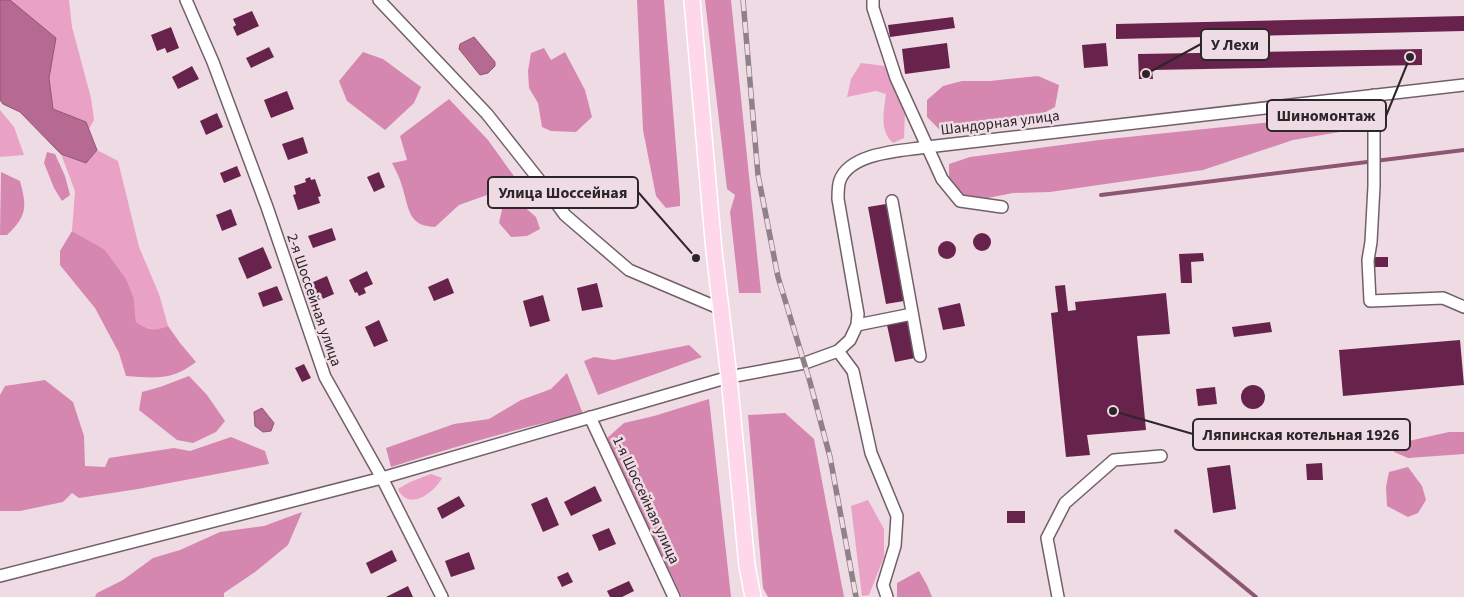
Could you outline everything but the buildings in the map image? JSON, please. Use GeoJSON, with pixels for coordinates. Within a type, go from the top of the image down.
{"type":"FeatureCollection","features":[{"type":"Feature","properties":{"kind":"main road"},"geometry":{"type":"LineString","coordinates":[[692,0],[711,226],[730,377],[747,566],[753,597]]}},
{"type":"Feature","properties":{"kind":"street","name":"2-я Шоссейная улица"},"geometry":{"type":"LineString","coordinates":[[186,0],[213,62],[267,207],[325,377],[382,478],[442,597]]}},
{"type":"Feature","properties":{"kind":"street"},"geometry":{"type":"LineString","coordinates":[[379,0],[487,114],[540,181],[564,215],[630,270],[721,309]]}},
{"type":"Feature","properties":{"kind":"street"},"geometry":{"type":"LineString","coordinates":[[873,0],[896,78],[942,179],[960,201],[1002,207]]}},
{"type":"Feature","properties":{"kind":"street","name":"Шандорная улица"},"geometry":{"type":"LineString","coordinates":[[857,324],[858,314],[838,199],[840,180],[850,165],[872,156],[927,147],[1464,85]]}},
{"type":"Feature","properties":{"kind":"street"},"geometry":{"type":"LineString","coordinates":[[1374,95],[1374,186],[1371,242],[1368,260],[1370,301],[1443,298],[1464,307]]}},
{"type":"Feature","properties":{"kind":"street"},"geometry":{"type":"LineString","coordinates":[[892,201],[920,356]]}},
{"type":"Feature","properties":{"kind":"street"},"geometry":{"type":"LineString","coordinates":[[0,576],[382,478],[730,377],[805,363],[838,351],[850,340],[857,324],[912,314]]}},
{"type":"Feature","properties":{"kind":"street"},"geometry":{"type":"LineString","coordinates":[[838,351],[853,371],[872,453],[897,516],[895,546],[883,585],[887,597]]}},
{"type":"Feature","properties":{"kind":"street","name":"1-я Шоссейная улица"},"geometry":{"type":"LineString","coordinates":[[590,417],[674,597]]}},
{"type":"Feature","properties":{"kind":"street"},"geometry":{"type":"LineString","coordinates":[[1058,597],[1047,538],[1065,503],[1114,460],[1161,456]]}},
{"type":"Feature","properties":{"kind":"shaded area"},"geometry":{"type":"Polygon","coordinates":[[[0,0],[10,0],[56,38],[49,78],[53,109],[86,122],[97,150],[86,163],[61,154],[20,112],[3,104],[0,100],[0,0]]]}},
{"type":"Feature","properties":{"kind":"shaded area"},"geometry":{"type":"Polygon","coordinates":[[[10,0],[69,0],[72,27],[91,98],[94,120],[89,129],[86,122],[53,109],[49,78],[56,38],[10,0]]]}},
{"type":"Feature","properties":{"kind":"shaded area"},"geometry":{"type":"Polygon","coordinates":[[[637,0],[664,0],[680,206],[666,208],[656,196],[643,130],[637,0]]]}},
{"type":"Feature","properties":{"kind":"shaded area"},"geometry":{"type":"Polygon","coordinates":[[[705,0],[731,0],[761,293],[739,293],[730,212],[735,195],[727,189],[705,0]]]}},
{"type":"Feature","properties":{"kind":"shaded area"},"geometry":{"type":"Polygon","coordinates":[[[474,37],[495,62],[495,66],[488,73],[480,75],[459,49],[460,44],[474,37]]]}},
{"type":"Feature","properties":{"kind":"shaded area"},"geometry":{"type":"Polygon","coordinates":[[[544,48],[551,60],[565,52],[585,90],[592,117],[576,132],[551,131],[542,127],[538,103],[529,88],[528,71],[531,53],[544,48]]]}},
{"type":"Feature","properties":{"kind":"shaded area"},"geometry":{"type":"Polygon","coordinates":[[[363,52],[383,59],[421,87],[414,103],[385,130],[347,101],[339,81],[363,52]]]}},
{"type":"Feature","properties":{"kind":"shaded area"},"geometry":{"type":"Polygon","coordinates":[[[861,63],[885,66],[905,111],[904,138],[893,143],[886,132],[884,114],[886,94],[876,91],[847,97],[851,79],[861,63]]]}},
{"type":"Feature","properties":{"kind":"shaded area"},"geometry":{"type":"Polygon","coordinates":[[[1038,76],[1059,85],[1055,107],[1033,119],[996,122],[970,129],[942,132],[927,117],[927,100],[943,86],[962,81],[990,81],[1038,76]]]}},
{"type":"Feature","properties":{"kind":"shaded area"},"geometry":{"type":"Polygon","coordinates":[[[449,99],[488,140],[516,179],[487,195],[459,205],[435,227],[426,226],[414,219],[411,214],[400,180],[392,163],[407,160],[400,136],[449,99]]]}},
{"type":"Feature","properties":{"kind":"shaded area"},"geometry":{"type":"Polygon","coordinates":[[[0,110],[14,127],[24,155],[0,157],[0,110]]]}},
{"type":"Feature","properties":{"kind":"shaded area"},"geometry":{"type":"Polygon","coordinates":[[[1359,113],[1357,129],[1293,140],[1203,170],[1050,192],[1013,193],[973,201],[949,188],[949,164],[970,157],[1099,140],[1359,113]]]}},
{"type":"Feature","properties":{"kind":"shaded area"},"geometry":{"type":"Polygon","coordinates":[[[97,150],[118,161],[139,247],[159,294],[168,326],[152,329],[136,322],[134,299],[104,249],[72,231],[75,191],[61,154],[86,163],[97,150]]]}},
{"type":"Feature","properties":{"kind":"shaded area"},"geometry":{"type":"Polygon","coordinates":[[[47,152],[55,154],[65,176],[70,195],[62,201],[54,188],[44,163],[47,152]]]}},
{"type":"Feature","properties":{"kind":"shaded area"},"geometry":{"type":"Polygon","coordinates":[[[1,172],[20,181],[24,198],[22,216],[7,235],[0,235],[1,172]]]}},
{"type":"Feature","properties":{"kind":"shaded area"},"geometry":{"type":"Polygon","coordinates":[[[513,197],[536,217],[540,229],[527,236],[511,237],[499,223],[504,201],[513,197]]]}},
{"type":"Feature","properties":{"kind":"shaded area"},"geometry":{"type":"Polygon","coordinates":[[[72,231],[104,249],[126,279],[134,299],[136,322],[152,329],[168,326],[196,362],[179,372],[162,377],[126,376],[119,353],[95,308],[60,265],[60,251],[72,231]]]}},
{"type":"Feature","properties":{"kind":"shaded area"},"geometry":{"type":"Polygon","coordinates":[[[689,345],[702,357],[598,395],[584,361],[594,357],[614,360],[689,345]]]}},
{"type":"Feature","properties":{"kind":"shaded area"},"geometry":{"type":"Polygon","coordinates":[[[567,373],[583,414],[486,438],[391,467],[386,448],[454,424],[489,419],[521,400],[551,389],[567,373]]]}},
{"type":"Feature","properties":{"kind":"shaded area"},"geometry":{"type":"Polygon","coordinates":[[[189,376],[207,395],[225,421],[216,432],[193,443],[177,440],[139,410],[142,392],[189,376]]]}},
{"type":"Feature","properties":{"kind":"shaded area"},"geometry":{"type":"Polygon","coordinates":[[[45,380],[73,402],[84,436],[85,466],[105,467],[109,458],[174,448],[190,451],[231,437],[265,451],[269,464],[138,489],[79,498],[72,493],[63,502],[20,511],[0,511],[0,395],[5,386],[45,380]]]}},
{"type":"Feature","properties":{"kind":"shaded area"},"geometry":{"type":"Polygon","coordinates":[[[709,399],[731,597],[682,597],[606,439],[624,423],[709,399]]]}},
{"type":"Feature","properties":{"kind":"shaded area"},"geometry":{"type":"Polygon","coordinates":[[[262,408],[274,423],[271,431],[263,432],[255,426],[254,412],[262,408]]]}},
{"type":"Feature","properties":{"kind":"shaded area"},"geometry":{"type":"Polygon","coordinates":[[[785,413],[814,439],[844,597],[768,597],[763,588],[748,415],[785,413]]]}},
{"type":"Feature","properties":{"kind":"shaded area"},"geometry":{"type":"Polygon","coordinates":[[[1449,432],[1464,432],[1464,454],[1408,458],[1394,452],[1395,444],[1449,432]]]}},
{"type":"Feature","properties":{"kind":"shaded area"},"geometry":{"type":"Polygon","coordinates":[[[1408,467],[1422,486],[1426,500],[1418,513],[1408,517],[1387,506],[1386,487],[1389,472],[1408,467]]]}},
{"type":"Feature","properties":{"kind":"shaded area"},"geometry":{"type":"Polygon","coordinates":[[[431,474],[442,478],[427,494],[414,500],[402,496],[398,489],[431,474]]]}},
{"type":"Feature","properties":{"kind":"shaded area"},"geometry":{"type":"Polygon","coordinates":[[[868,500],[884,529],[884,557],[869,595],[862,596],[851,506],[868,500]]]}},
{"type":"Feature","properties":{"kind":"shaded area"},"geometry":{"type":"Polygon","coordinates":[[[302,512],[288,545],[255,572],[224,593],[224,597],[95,597],[97,593],[123,580],[153,558],[180,550],[220,532],[264,526],[302,512]]]}},
{"type":"Feature","properties":{"kind":"shaded area"},"geometry":{"type":"Polygon","coordinates":[[[919,571],[932,597],[897,597],[897,583],[919,571]]]}},
{"type":"Feature","properties":{"kind":"waterway"},"geometry":{"type":"LineString","coordinates":[[1101,195],[1464,150]]}},
{"type":"Feature","properties":{"kind":"waterway"},"geometry":{"type":"LineString","coordinates":[[1176,531],[1256,597]]}},
{"type":"Feature","properties":{"kind":"railway"},"geometry":{"type":"LineString","coordinates":[[743,0],[758,175],[778,277],[810,382],[830,457],[856,597]]}},
{"type":"Feature","properties":{"kind":"place","name":"Шиномонтаж"},"geometry":{"type":"Point","coordinates":[1410,57]}},
{"type":"Feature","properties":{"kind":"place","name":"У Лехи"},"geometry":{"type":"Point","coordinates":[1146,74]}},
{"type":"Feature","properties":{"kind":"place","name":"Улица Шоссейная"},"geometry":{"type":"Point","coordinates":[696,258]}},
{"type":"Feature","properties":{"kind":"place","name":"Ляпинская котельная 1926"},"geometry":{"type":"Point","coordinates":[1113,411]}}]}
